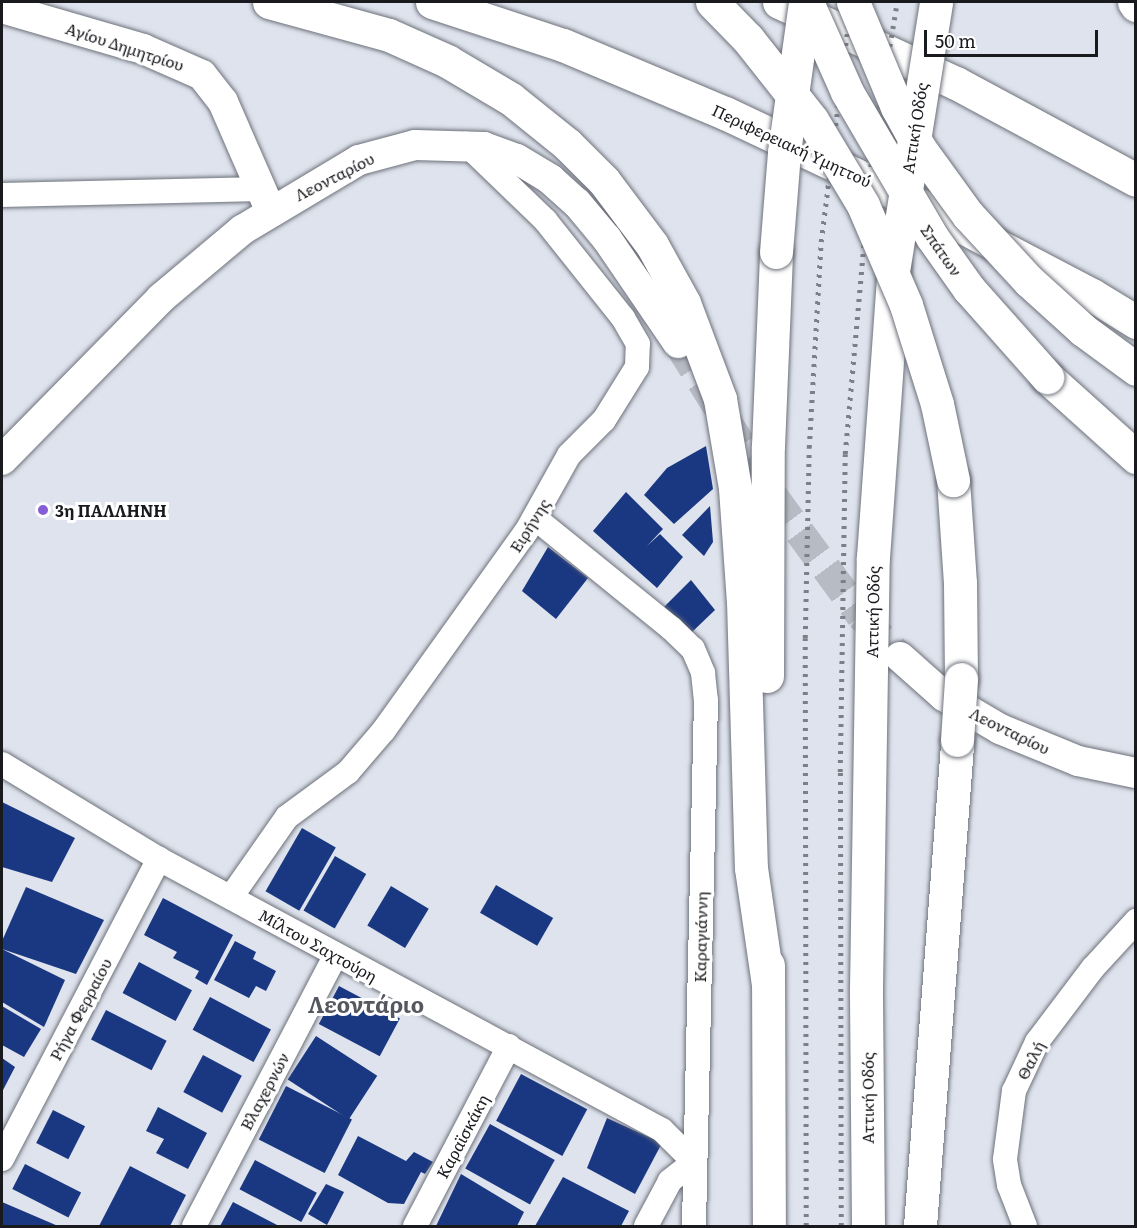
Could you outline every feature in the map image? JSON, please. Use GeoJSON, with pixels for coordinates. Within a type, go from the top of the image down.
{"type":"FeatureCollection","features":[{"type":"Feature","properties":{"kind":"main road"},"geometry":{"type":"LineString","coordinates":[[269,2],[389,35],[447,61],[511,99],[567,144],[604,181],[652,245],[684,303],[720,399],[735,488],[743,590],[751,868],[768,985]]}},
{"type":"Feature","properties":{"kind":"main road","name":"Περιφερειακή Υμηττού"},"geometry":{"type":"LineString","coordinates":[[432,2],[564,45],[725,113],[930,210],[1092,295],[1136,322]]}},
{"type":"Feature","properties":{"kind":"main road"},"geometry":{"type":"LineString","coordinates":[[712,2],[748,39],[812,120],[863,205],[906,305],[937,404],[953,480],[961,679],[920,1227]]}},
{"type":"Feature","properties":{"kind":"main road"},"geometry":{"type":"LineString","coordinates":[[779,2],[956,83],[1136,180]]}},
{"type":"Feature","properties":{"kind":"main road"},"geometry":{"type":"LineString","coordinates":[[769,1227],[768,446],[776,252],[784,152],[806,2]]}},
{"type":"Feature","properties":{"kind":"main road","name":"Σπάτων"},"geometry":{"type":"LineString","coordinates":[[806,2],[847,92],[932,237],[969,289],[1047,377],[1136,457]]}},
{"type":"Feature","properties":{"kind":"main road"},"geometry":{"type":"LineString","coordinates":[[853,2],[897,107],[920,149],[968,215],[1029,281],[1083,330],[1136,369]]}},
{"type":"Feature","properties":{"kind":"main road","name":"Αττική Οδός"},"geometry":{"type":"LineString","coordinates":[[868,1227],[866,989],[873,557],[894,265],[936,2]]}},
{"type":"Feature","properties":{"kind":"street","name":"Αγίου Δημητρίου"},"geometry":{"type":"LineString","coordinates":[[2,8],[143,49],[202,75],[223,102],[266,200]]}},
{"type":"Feature","properties":{"kind":"street","name":"Λεονταρίου"},"geometry":{"type":"LineString","coordinates":[[2,460],[190,270],[266,200],[321,180],[379,153],[415,145],[466,144],[518,159],[565,191],[607,239],[678,343]]}},
{"type":"Feature","properties":{"kind":"street","name":"Ειρήνης"},"geometry":{"type":"LineString","coordinates":[[231,897],[287,817],[364,756],[535,518],[568,455],[604,420],[633,375],[638,344],[623,318],[545,220],[466,144]]}},
{"type":"Feature","properties":{"kind":"street"},"geometry":{"type":"LineString","coordinates":[[2,195],[266,200]]}},
{"type":"Feature","properties":{"kind":"street","name":"Καραγιάννη"},"geometry":{"type":"LineString","coordinates":[[535,518],[693,649],[703,673],[706,700],[694,1227]]}},
{"type":"Feature","properties":{"kind":"street","name":"Λεονταρίου"},"geometry":{"type":"LineString","coordinates":[[900,657],[944,696],[1000,729],[1078,761],[1136,773]]}},
{"type":"Feature","properties":{"kind":"street","name":"Μίλτου Σαχτούρη"},"geometry":{"type":"LineString","coordinates":[[2,764],[159,859],[335,956],[509,1046],[662,1130],[694,1162]]}},
{"type":"Feature","properties":{"kind":"street","name":"Ρήγα Φερραίου"},"geometry":{"type":"LineString","coordinates":[[2,1159],[159,859]]}},
{"type":"Feature","properties":{"kind":"street","name":"Θαλή"},"geometry":{"type":"LineString","coordinates":[[1025,1227],[1009,1185],[1005,1159],[1014,1091],[1037,1042],[1093,968],[1136,921]]}},
{"type":"Feature","properties":{"kind":"street","name":"Βλαχερνών"},"geometry":{"type":"LineString","coordinates":[[194,1227],[335,956]]}},
{"type":"Feature","properties":{"kind":"street","name":"Καραϊσκάκη"},"geometry":{"type":"LineString","coordinates":[[415,1227],[509,1046]]}},
{"type":"Feature","properties":{"kind":"street"},"geometry":{"type":"LineString","coordinates":[[646,1227],[670,1181],[694,1162]]}},
{"type":"Feature","properties":{"kind":"building"},"geometry":{"type":"Polygon","coordinates":[[[706,446],[713,489],[674,524],[644,495],[667,468],[706,446]]]}},
{"type":"Feature","properties":{"kind":"building"},"geometry":{"type":"Polygon","coordinates":[[[626,492],[663,529],[647,546],[660,534],[683,557],[657,588],[593,531],[626,492]]]}},
{"type":"Feature","properties":{"kind":"building"},"geometry":{"type":"Polygon","coordinates":[[[710,506],[713,542],[704,556],[682,535],[710,506]]]}},
{"type":"Feature","properties":{"kind":"building"},"geometry":{"type":"Polygon","coordinates":[[[548,547],[588,578],[556,619],[522,591],[548,547]]]}},
{"type":"Feature","properties":{"kind":"building"},"geometry":{"type":"Polygon","coordinates":[[[691,580],[715,610],[691,633],[664,607],[691,580]]]}},
{"type":"Feature","properties":{"kind":"building"},"geometry":{"type":"Polygon","coordinates":[[[2,802],[75,838],[52,882],[2,867],[2,802]]]}},
{"type":"Feature","properties":{"kind":"building"},"geometry":{"type":"Polygon","coordinates":[[[302,828],[336,848],[299,911],[266,891],[302,828]]]}},
{"type":"Feature","properties":{"kind":"building"},"geometry":{"type":"Polygon","coordinates":[[[335,856],[366,874],[335,929],[304,911],[335,856]]]}},
{"type":"Feature","properties":{"kind":"building"},"geometry":{"type":"Polygon","coordinates":[[[496,885],[553,918],[537,946],[480,913],[496,885]]]}},
{"type":"Feature","properties":{"kind":"building"},"geometry":{"type":"Polygon","coordinates":[[[391,886],[429,909],[405,948],[367,925],[391,886]]]}},
{"type":"Feature","properties":{"kind":"building"},"geometry":{"type":"Polygon","coordinates":[[[26,887],[104,920],[76,974],[2,949],[2,941],[26,887]]]}},
{"type":"Feature","properties":{"kind":"building"},"geometry":{"type":"Polygon","coordinates":[[[163,898],[233,935],[207,985],[195,978],[199,971],[173,958],[177,952],[144,935],[163,898]]]}},
{"type":"Feature","properties":{"kind":"building"},"geometry":{"type":"Polygon","coordinates":[[[235,941],[256,952],[253,959],[276,971],[266,991],[256,986],[249,998],[214,980],[235,941]]]}},
{"type":"Feature","properties":{"kind":"building"},"geometry":{"type":"Polygon","coordinates":[[[2,949],[65,980],[44,1027],[2,1002],[2,949]]]}},
{"type":"Feature","properties":{"kind":"building"},"geometry":{"type":"Polygon","coordinates":[[[139,962],[192,990],[176,1021],[123,993],[139,962]]]}},
{"type":"Feature","properties":{"kind":"building"},"geometry":{"type":"Polygon","coordinates":[[[339,986],[400,1018],[380,1056],[319,1024],[339,986]]]}},
{"type":"Feature","properties":{"kind":"building"},"geometry":{"type":"Polygon","coordinates":[[[210,997],[271,1029],[254,1062],[193,1030],[210,997]]]}},
{"type":"Feature","properties":{"kind":"building"},"geometry":{"type":"Polygon","coordinates":[[[2,1006],[41,1029],[24,1057],[2,1045],[2,1006]]]}},
{"type":"Feature","properties":{"kind":"building"},"geometry":{"type":"Polygon","coordinates":[[[106,1010],[167,1041],[152,1070],[91,1039],[106,1010]]]}},
{"type":"Feature","properties":{"kind":"building"},"geometry":{"type":"Polygon","coordinates":[[[316,1036],[377,1076],[349,1119],[288,1080],[316,1036]]]}},
{"type":"Feature","properties":{"kind":"building"},"geometry":{"type":"Polygon","coordinates":[[[203,1055],[242,1076],[222,1113],[183,1092],[203,1055]]]}},
{"type":"Feature","properties":{"kind":"building"},"geometry":{"type":"Polygon","coordinates":[[[2,1058],[15,1067],[2,1092],[2,1058]]]}},
{"type":"Feature","properties":{"kind":"building"},"geometry":{"type":"Polygon","coordinates":[[[521,1074],[587,1109],[562,1156],[496,1121],[521,1074]]]}},
{"type":"Feature","properties":{"kind":"building"},"geometry":{"type":"Polygon","coordinates":[[[286,1086],[352,1120],[325,1173],[259,1139],[286,1086]]]}},
{"type":"Feature","properties":{"kind":"building"},"geometry":{"type":"Polygon","coordinates":[[[158,1107],[207,1133],[188,1169],[156,1153],[164,1139],[146,1131],[158,1107]]]}},
{"type":"Feature","properties":{"kind":"building"},"geometry":{"type":"Polygon","coordinates":[[[53,1110],[85,1126],[68,1159],[36,1143],[53,1110]]]}},
{"type":"Feature","properties":{"kind":"building"},"geometry":{"type":"Polygon","coordinates":[[[607,1118],[662,1143],[635,1194],[587,1168],[607,1118]]]}},
{"type":"Feature","properties":{"kind":"building"},"geometry":{"type":"Polygon","coordinates":[[[490,1124],[555,1160],[530,1204],[465,1169],[490,1124]]]}},
{"type":"Feature","properties":{"kind":"building"},"geometry":{"type":"Polygon","coordinates":[[[358,1136],[406,1161],[414,1152],[433,1162],[425,1174],[421,1172],[404,1204],[388,1203],[338,1175],[358,1136]]]}},
{"type":"Feature","properties":{"kind":"building"},"geometry":{"type":"Polygon","coordinates":[[[255,1160],[317,1193],[301,1222],[240,1189],[255,1160]]]}},
{"type":"Feature","properties":{"kind":"building"},"geometry":{"type":"Polygon","coordinates":[[[25,1164],[81,1193],[68,1218],[12,1189],[25,1164]]]}},
{"type":"Feature","properties":{"kind":"building"},"geometry":{"type":"Polygon","coordinates":[[[130,1166],[186,1195],[170,1226],[99,1226],[130,1166]]]}},
{"type":"Feature","properties":{"kind":"building"},"geometry":{"type":"Polygon","coordinates":[[[461,1174],[524,1212],[517,1226],[436,1226],[461,1174]]]}},
{"type":"Feature","properties":{"kind":"building"},"geometry":{"type":"Polygon","coordinates":[[[563,1177],[629,1211],[621,1226],[535,1226],[563,1177]]]}},
{"type":"Feature","properties":{"kind":"building"},"geometry":{"type":"Polygon","coordinates":[[[326,1184],[344,1192],[327,1225],[308,1214],[326,1184]]]}},
{"type":"Feature","properties":{"kind":"building"},"geometry":{"type":"Polygon","coordinates":[[[2,1202],[58,1226],[2,1226],[2,1202]]]}},
{"type":"Feature","properties":{"kind":"building"},"geometry":{"type":"Polygon","coordinates":[[[233,1202],[279,1226],[220,1226],[233,1202]]]}},
{"type":"Feature","properties":{"kind":"tunnel"},"geometry":{"type":"LineString","coordinates":[[678,343],[773,496],[861,616],[900,657]]}},
{"type":"Feature","properties":{"kind":"railway"},"geometry":{"type":"LineString","coordinates":[[806,1226],[805,638],[809,448],[821,242],[851,2]]}},
{"type":"Feature","properties":{"kind":"railway"},"geometry":{"type":"LineString","coordinates":[[841,1226],[840,772],[845,454],[872,153],[897,2]]}},
{"type":"Feature","properties":{"kind":"place","name":"3η ΠΑΛΛΗΝΗ"},"geometry":{"type":"Point","coordinates":[43,510]}},
{"type":"Feature","properties":{"kind":"district","name":"Λεοντάριο"},"geometry":{"type":"Point","coordinates":[366,1004]}}]}
